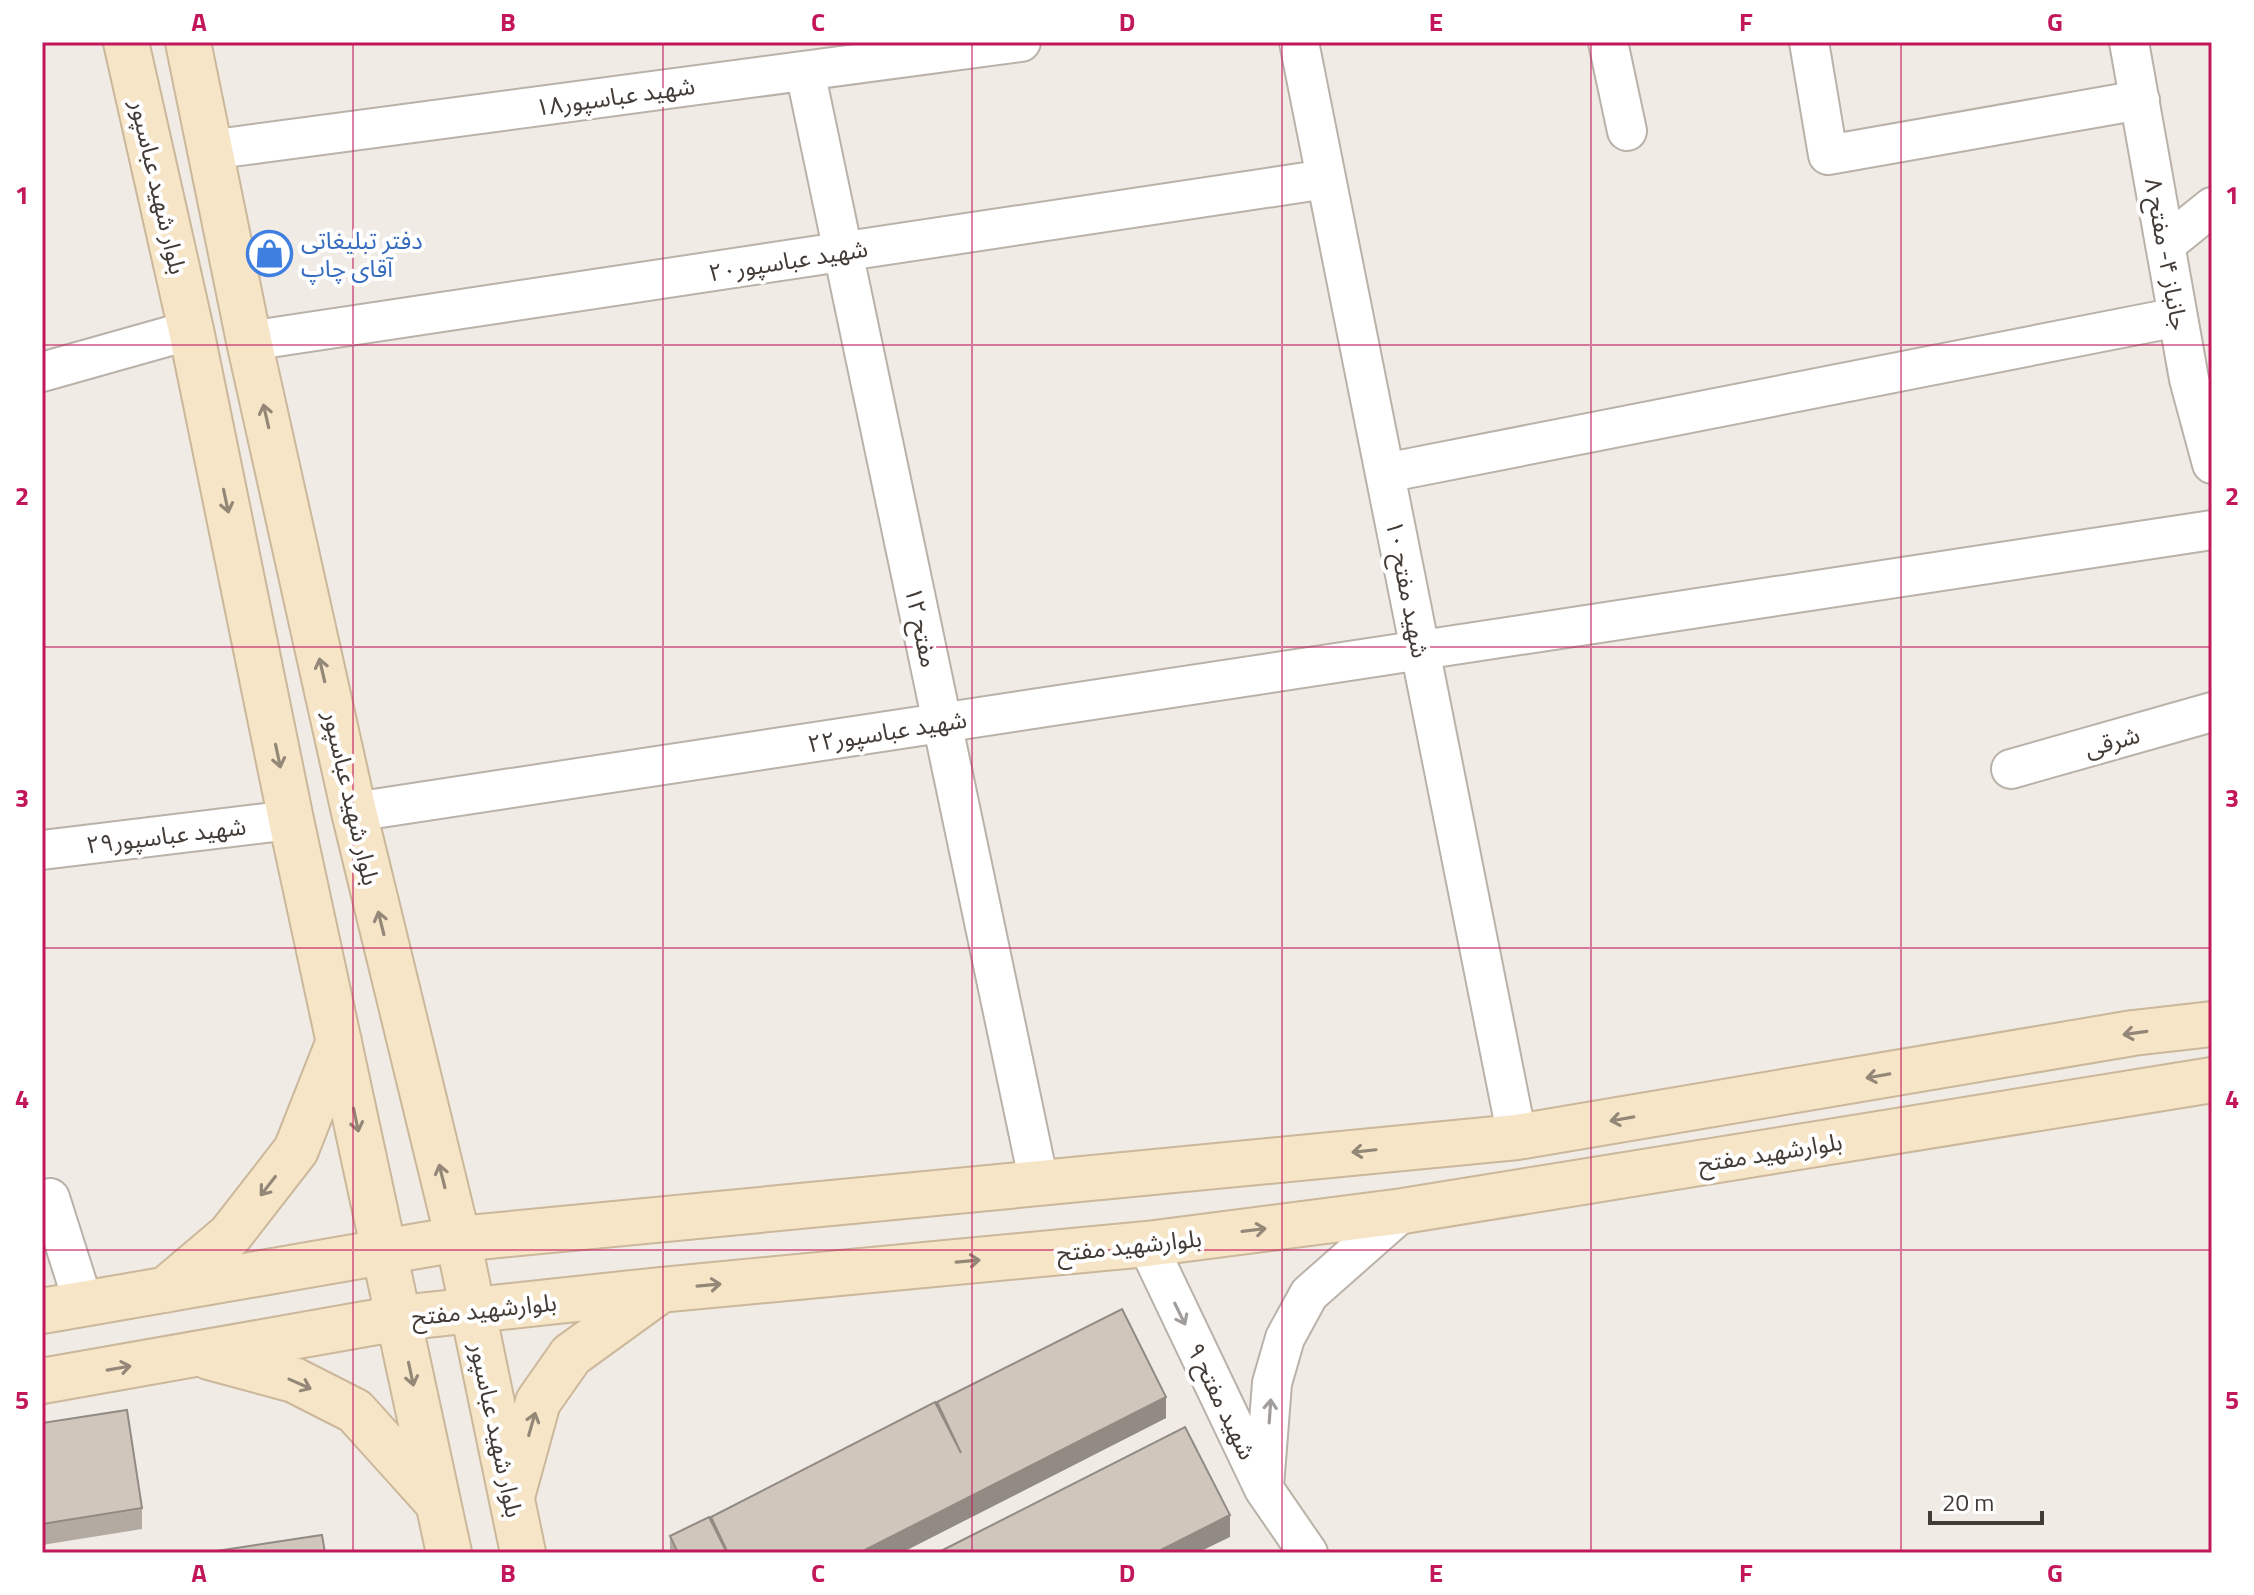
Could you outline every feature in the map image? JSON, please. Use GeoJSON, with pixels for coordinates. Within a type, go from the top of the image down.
{"type":"FeatureCollection","features":[{"type":"Feature","properties":{"kind":"main road","name":"بلوار شهید عباسپور"},"geometry":{"type":"LineString","coordinates":[[126,42],[191,330],[291,820],[449,1553]]}},
{"type":"Feature","properties":{"kind":"main road","name":"بلوار شهید عباسپور"},"geometry":{"type":"LineString","coordinates":[[188,42],[249,341],[354,812],[458,1239],[523,1553]]}},
{"type":"Feature","properties":{"kind":"main road"},"geometry":{"type":"LineString","coordinates":[[63,1308],[458,1239],[1517,1137],[2133,1033],[2212,1024]]}},
{"type":"Feature","properties":{"kind":"main road"},"geometry":{"type":"LineString","coordinates":[[164,1291],[230,1235],[296,1150],[339,1041]]}},
{"type":"Feature","properties":{"kind":"main road","name":"بلوارشهید مفتح"},"geometry":{"type":"LineString","coordinates":[[42,1381],[399,1318],[1147,1244],[1403,1211],[2212,1080]]}},
{"type":"Feature","properties":{"kind":"main road"},"geometry":{"type":"LineString","coordinates":[[511,1499],[538,1402],[571,1355],[660,1290]]}},
{"type":"Feature","properties":{"kind":"main road","name":"بلوار شهید عباسپور"},"geometry":{"type":"LineString","coordinates":[[199,1355],[294,1380],[355,1411],[439,1506]]}},
{"type":"Feature","properties":{"kind":"street","name":"شهید عباسپور۱۸"},"geometry":{"type":"LineString","coordinates":[[209,150],[1021,42]]}},
{"type":"Feature","properties":{"kind":"street","name":"شهید مفتح ۱۰"},"geometry":{"type":"LineString","coordinates":[[1299,42],[1517,1137]]}},
{"type":"Feature","properties":{"kind":"street"},"geometry":{"type":"LineString","coordinates":[[1608,42],[1627,131]]}},
{"type":"Feature","properties":{"kind":"street"},"geometry":{"type":"LineString","coordinates":[[1809,42],[1828,155],[2140,100]]}},
{"type":"Feature","properties":{"kind":"street","name":"جانباز ۴- مفتح ۸"},"geometry":{"type":"LineString","coordinates":[[2129,42],[2189,379],[2212,464]]}},
{"type":"Feature","properties":{"kind":"street","name":"مفتح ۱۲"},"geometry":{"type":"LineString","coordinates":[[805,71],[1039,1183]]}},
{"type":"Feature","properties":{"kind":"street","name":"شهید عباسپور۲۰"},"geometry":{"type":"LineString","coordinates":[[249,341],[1326,179]]}},
{"type":"Feature","properties":{"kind":"street"},"geometry":{"type":"LineString","coordinates":[[2165,245],[2212,207]]}},
{"type":"Feature","properties":{"kind":"street"},"geometry":{"type":"LineString","coordinates":[[1385,473],[2178,317]]}},
{"type":"Feature","properties":{"kind":"street"},"geometry":{"type":"LineString","coordinates":[[42,372],[191,330]]}},
{"type":"Feature","properties":{"kind":"street","name":"شهید عباسپور۲۲"},"geometry":{"type":"LineString","coordinates":[[354,812],[2212,530]]}},
{"type":"Feature","properties":{"kind":"street","name":"شرقی"},"geometry":{"type":"LineString","coordinates":[[2011,769],[2212,712]]}},
{"type":"Feature","properties":{"kind":"street","name":"شهید عباسپور۲۹"},"geometry":{"type":"LineString","coordinates":[[42,850],[291,820]]}},
{"type":"Feature","properties":{"kind":"street"},"geometry":{"type":"LineString","coordinates":[[50,1198],[63,1308]]}},
{"type":"Feature","properties":{"kind":"street"},"geometry":{"type":"LineString","coordinates":[[1264,1489],[1272,1383],[1285,1338],[1309,1294],[1403,1211]]}},
{"type":"Feature","properties":{"kind":"street","name":"شهید مفتح ۹"},"geometry":{"type":"LineString","coordinates":[[1147,1244],[1264,1489],[1308,1553]]}},
{"type":"Feature","properties":{"kind":"building"},"geometry":{"type":"Polygon","coordinates":[[[1122,1309],[1166,1397],[859,1553],[728,1553],[711,1517],[935,1402],[961,1453],[937,1402],[1122,1309]]]}},
{"type":"Feature","properties":{"kind":"building"},"geometry":{"type":"Polygon","coordinates":[[[127,1410],[142,1508],[42,1524],[42,1423],[127,1410]]]}},
{"type":"Feature","properties":{"kind":"building"},"geometry":{"type":"Polygon","coordinates":[[[1185,1427],[1230,1515],[1155,1553],[937,1553],[1185,1427]]]}},
{"type":"Feature","properties":{"kind":"building"},"geometry":{"type":"Polygon","coordinates":[[[709,1517],[727,1553],[678,1553],[670,1536],[709,1517]]]}},
{"type":"Feature","properties":{"kind":"building"},"geometry":{"type":"Polygon","coordinates":[[[322,1535],[325,1553],[203,1553],[322,1535]]]}},
{"type":"Feature","properties":{"kind":"place","name":"دفتر تبلیغاتی آقای چاپ"},"geometry":{"type":"Point","coordinates":[270,254]}}]}
